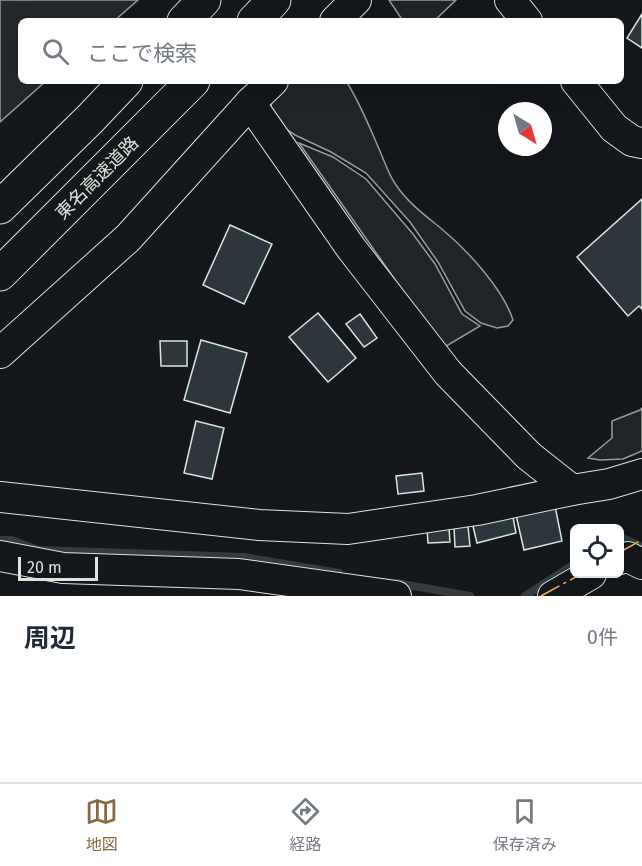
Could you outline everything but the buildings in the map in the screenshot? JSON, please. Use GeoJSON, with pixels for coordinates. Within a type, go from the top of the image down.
{"type":"FeatureCollection","features":[{"type":"Feature","properties":{"kind":"highway"},"geometry":{"type":"LineString","coordinates":[[187,18],[204,0]]}},
{"type":"Feature","properties":{"kind":"highway"},"geometry":{"type":"LineString","coordinates":[[257,18],[274,0]]}},
{"type":"Feature","properties":{"kind":"highway"},"geometry":{"type":"LineString","coordinates":[[0,207],[123,84]]}},
{"type":"Feature","properties":{"kind":"highway","name":"東名高速道路"},"geometry":{"type":"LineString","coordinates":[[0,274],[190,84]]}},
{"type":"Feature","properties":{"kind":"street"},"geometry":{"type":"LineString","coordinates":[[338,18],[356,0]]}},
{"type":"Feature","properties":{"kind":"street"},"geometry":{"type":"LineString","coordinates":[[510,0],[525,18]]}},
{"type":"Feature","properties":{"kind":"street"},"geometry":{"type":"LineString","coordinates":[[0,352],[128,238],[270,84]]}},
{"type":"Feature","properties":{"kind":"street"},"geometry":{"type":"LineString","coordinates":[[578,84],[614,128],[632,141],[642,143]]}},
{"type":"Feature","properties":{"kind":"street"},"geometry":{"type":"LineString","coordinates":[[250,103],[351,248],[448,373],[529,456],[572,490]]}},
{"type":"Feature","properties":{"kind":"street"},"geometry":{"type":"LineString","coordinates":[[0,497],[259,525],[348,529],[477,510],[609,484],[642,474]]}},
{"type":"Feature","properties":{"kind":"street"},"geometry":{"type":"LineString","coordinates":[[0,556],[63,568],[239,574],[396,596]]}},
{"type":"Feature","properties":{"kind":"street"},"geometry":{"type":"LineString","coordinates":[[624,558],[642,564]]}},
{"type":"Feature","properties":{"kind":"street"},"geometry":{"type":"LineString","coordinates":[[553,596],[583,578]]}},
{"type":"Feature","properties":{"kind":"shaded area"},"geometry":{"type":"Polygon","coordinates":[[[0,0],[138,0],[117,18],[18,18],[18,84],[43,84],[0,122],[0,0]]]}},
{"type":"Feature","properties":{"kind":"shaded area"},"geometry":{"type":"Polygon","coordinates":[[[389,0],[456,0],[437,18],[401,18],[389,0]]]}},
{"type":"Feature","properties":{"kind":"shaded area"},"geometry":{"type":"Polygon","coordinates":[[[281,84],[348,84],[394,182],[412,203],[453,239],[484,271],[508,308],[513,320],[508,326],[497,328],[481,323],[465,311],[438,262],[410,222],[366,173],[278,124],[271,107],[272,94],[281,84]]]}},
{"type":"Feature","properties":{"kind":"shaded area"},"geometry":{"type":"Polygon","coordinates":[[[299,143],[333,157],[366,179],[413,234],[435,264],[462,314],[480,326],[443,348],[299,143]]]}},
{"type":"Feature","properties":{"kind":"shaded area"},"geometry":{"type":"Polygon","coordinates":[[[642,408],[642,451],[623,459],[588,458],[612,438],[612,421],[642,408]]]}},
{"type":"Feature","properties":{"kind":"waterway"},"geometry":{"type":"LineString","coordinates":[[624,539],[642,547]]}},
{"type":"Feature","properties":{"kind":"waterway"},"geometry":{"type":"LineString","coordinates":[[0,540],[11,540],[39,550],[244,557],[339,573]]}},
{"type":"Feature","properties":{"kind":"waterway"},"geometry":{"type":"LineString","coordinates":[[525,596],[570,567]]}},
{"type":"Feature","properties":{"kind":"waterway"},"geometry":{"type":"LineString","coordinates":[[396,583],[470,596]]}},
{"type":"Feature","properties":{"kind":"power"},"geometry":{"type":"LineString","coordinates":[[624,550],[642,540]]}},
{"type":"Feature","properties":{"kind":"power"},"geometry":{"type":"LineString","coordinates":[[541,596],[574,578]]}}]}
